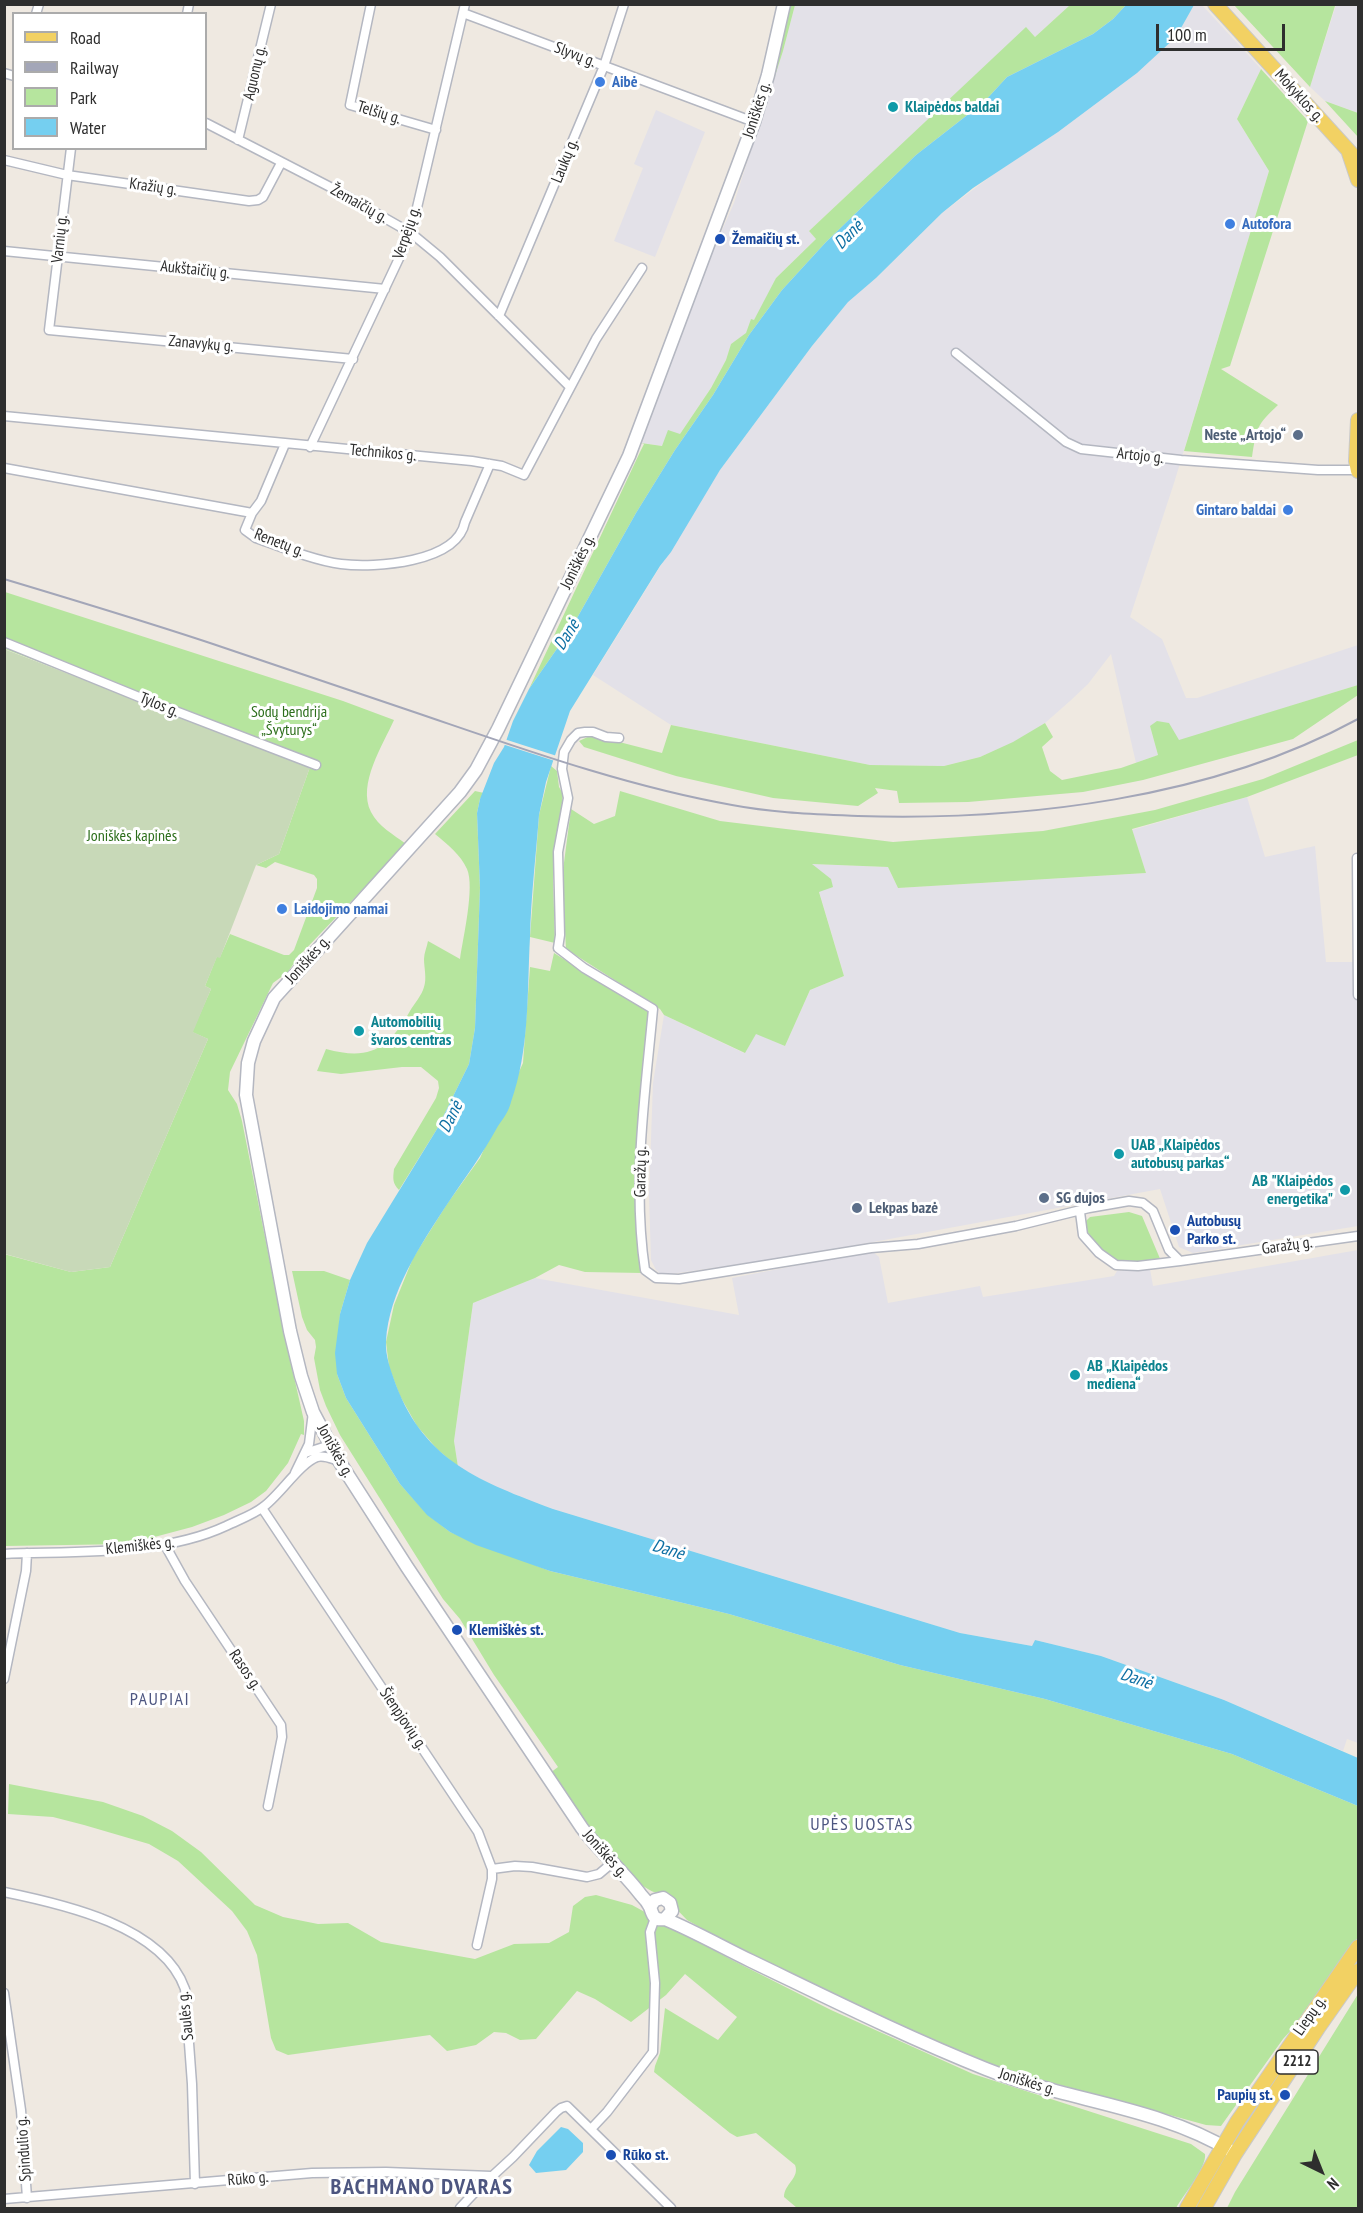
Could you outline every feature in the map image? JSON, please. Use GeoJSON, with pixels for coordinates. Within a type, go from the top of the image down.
{"type":"FeatureCollection","features":[{"type":"Feature","properties":{"kind":"main road","name":"Joniškės g."},"geometry":{"type":"LineString","coordinates":[[784,4],[768,75],[754,122],[629,456],[484,757],[460,792],[274,998],[254,1041],[248,1063],[246,1095],[290,1330],[301,1376],[313,1412],[339,1461],[473,1669],[582,1828],[612,1863],[660,1911],[741,1956],[978,2066],[1023,2082],[1169,2123],[1235,2154]]}},
{"type":"Feature","properties":{"kind":"main road","name":"Mokyklos g."},"geometry":{"type":"LineString","coordinates":[[1215,4],[1354,156]]}},
{"type":"Feature","properties":{"kind":"main road"},"geometry":{"type":"LineString","coordinates":[[1354,156],[1359,180]]}},
{"type":"Feature","properties":{"kind":"main road"},"geometry":{"type":"LineString","coordinates":[[1358,466],[1359,420]]}},
{"type":"Feature","properties":{"kind":"main road","name":"Liepų g."},"geometry":{"type":"LineString","coordinates":[[1187,2208],[1222,2146],[1257,2092],[1359,1947]]}},
{"type":"Feature","properties":{"kind":"main road","name":"Liepų g."},"geometry":{"type":"LineString","coordinates":[[1204,2208],[1235,2154],[1318,2028],[1359,1971]]}},
{"type":"Feature","properties":{"kind":"street","name":"Aguonų g."},"geometry":{"type":"LineString","coordinates":[[238,141],[271,4]]}},
{"type":"Feature","properties":{"kind":"street","name":"Telšių g."},"geometry":{"type":"LineString","coordinates":[[371,4],[350,105],[436,130]]}},
{"type":"Feature","properties":{"kind":"street","name":"Laukų g."},"geometry":{"type":"LineString","coordinates":[[499,316],[604,66],[624,4]]}},
{"type":"Feature","properties":{"kind":"street","name":"Verpėjų g."},"geometry":{"type":"LineString","coordinates":[[310,447],[411,233],[464,9]]}},
{"type":"Feature","properties":{"kind":"street","name":"Slyvų g."},"geometry":{"type":"LineString","coordinates":[[464,9],[604,66],[754,122]]}},
{"type":"Feature","properties":{"kind":"street","name":"Žemaičių g."},"geometry":{"type":"LineString","coordinates":[[207,124],[334,189],[411,233],[440,257],[569,386]]}},
{"type":"Feature","properties":{"kind":"street","name":"Varnių g."},"geometry":{"type":"LineString","coordinates":[[49,330],[71,150]]}},
{"type":"Feature","properties":{"kind":"street","name":"Kražių g."},"geometry":{"type":"LineString","coordinates":[[4,160],[67,174],[249,201],[258,200],[267,193],[280,163]]}},
{"type":"Feature","properties":{"kind":"street","name":"Aukštaičių g."},"geometry":{"type":"LineString","coordinates":[[4,251],[385,289]]}},
{"type":"Feature","properties":{"kind":"street","name":"Technikos g."},"geometry":{"type":"LineString","coordinates":[[4,416],[490,464],[524,475],[569,386],[642,268]]}},
{"type":"Feature","properties":{"kind":"street","name":"Zanavykų g."},"geometry":{"type":"LineString","coordinates":[[49,330],[353,359]]}},
{"type":"Feature","properties":{"kind":"street","name":"Artojo g."},"geometry":{"type":"LineString","coordinates":[[956,352],[1066,442],[1081,449],[1181,460],[1318,470],[1358,466]]}},
{"type":"Feature","properties":{"kind":"street"},"geometry":{"type":"LineString","coordinates":[[252,513],[261,501],[285,444]]}},
{"type":"Feature","properties":{"kind":"street","name":"Renetų g."},"geometry":{"type":"LineString","coordinates":[[4,468],[252,513],[245,530],[256,538],[341,564],[392,563],[411,560],[441,550],[458,538],[490,464]]}},
{"type":"Feature","properties":{"kind":"street","name":"Tylos g."},"geometry":{"type":"LineString","coordinates":[[4,642],[160,706],[316,765]]}},
{"type":"Feature","properties":{"kind":"street","name":"Garažų g."},"geometry":{"type":"LineString","coordinates":[[619,738],[606,737],[593,732],[578,733],[564,752],[562,769],[568,798],[558,852],[560,935],[558,948],[584,968],[653,1009],[642,1129],[640,1204],[645,1270],[656,1278],[679,1280],[871,1248],[929,1242],[1129,1201],[1143,1203],[1153,1211],[1169,1250],[1180,1261]]}},
{"type":"Feature","properties":{"kind":"street"},"geometry":{"type":"LineString","coordinates":[[1357,858],[1359,995]]}},
{"type":"Feature","properties":{"kind":"street","name":"Garažų g."},"geometry":{"type":"LineString","coordinates":[[1080,1212],[1083,1235],[1099,1253],[1116,1265],[1138,1266],[1180,1261],[1359,1236]]}},
{"type":"Feature","properties":{"kind":"street","name":"Klemiškės g."},"geometry":{"type":"LineString","coordinates":[[292,1478],[309,1444],[313,1412]]}},
{"type":"Feature","properties":{"kind":"street","name":"Klemiškės g."},"geometry":{"type":"LineString","coordinates":[[4,1554],[165,1545],[224,1527],[262,1508],[330,1445]]}},
{"type":"Feature","properties":{"kind":"street"},"geometry":{"type":"LineString","coordinates":[[305,1453],[330,1445]]}},
{"type":"Feature","properties":{"kind":"street"},"geometry":{"type":"LineString","coordinates":[[318,1457],[325,1456],[339,1461]]}},
{"type":"Feature","properties":{"kind":"street","name":"Šienpjovių g."},"geometry":{"type":"LineString","coordinates":[[262,1508],[478,1832],[492,1869],[492,1879],[477,1945]]}},
{"type":"Feature","properties":{"kind":"street","name":"Rasos g."},"geometry":{"type":"LineString","coordinates":[[165,1545],[185,1581],[280,1725],[282,1737],[268,1806]]}},
{"type":"Feature","properties":{"kind":"street"},"geometry":{"type":"LineString","coordinates":[[4,1679],[27,1571],[27,1553]]}},
{"type":"Feature","properties":{"kind":"street"},"geometry":{"type":"LineString","coordinates":[[492,1869],[532,1867],[587,1877],[598,1874],[612,1863]]}},
{"type":"Feature","properties":{"kind":"street","name":"Saulės g."},"geometry":{"type":"LineString","coordinates":[[4,1892],[51,1901],[93,1914],[156,1949],[174,1966],[185,1989],[192,2084],[195,2184]]}},
{"type":"Feature","properties":{"kind":"street"},"geometry":{"type":"LineString","coordinates":[[591,2129],[608,2112],[653,2052],[655,1983],[650,1932],[660,1911]]}},
{"type":"Feature","properties":{"kind":"street","name":"Spindulio g."},"geometry":{"type":"LineString","coordinates":[[4,1993],[21,2110],[27,2198]]}},
{"type":"Feature","properties":{"kind":"street"},"geometry":{"type":"LineString","coordinates":[[460,2208],[561,2108],[567,2106],[671,2208]]}},
{"type":"Feature","properties":{"kind":"street","name":"Rūko g."},"geometry":{"type":"LineString","coordinates":[[4,2199],[312,2173],[386,2172],[491,2176]]}},
{"type":"Feature","properties":{"kind":"shaded area"},"geometry":{"type":"Polygon","coordinates":[[[795,5],[1070,5],[1035,37],[1026,28],[809,231],[816,239],[776,278],[758,315],[751,320],[746,334],[731,344],[726,360],[711,388],[680,434],[663,446],[641,443],[698,285],[734,203],[783,51],[795,5]]]}},
{"type":"Feature","properties":{"kind":"shaded area"},"geometry":{"type":"Polygon","coordinates":[[[1194,5],[1202,5],[1261,69],[1237,119],[1269,171],[1174,483],[1130,617],[1162,639],[1186,698],[1197,698],[1358,645],[1358,685],[1179,741],[1150,726],[1158,755],[1136,763],[1111,654],[1088,684],[1045,723],[1013,743],[980,757],[944,766],[870,765],[671,725],[593,675],[720,470],[848,301],[876,278],[942,213],[1176,37],[1194,5]]]}},
{"type":"Feature","properties":{"kind":"shaded area"},"geometry":{"type":"Polygon","coordinates":[[[1336,5],[1358,5],[1358,113],[1325,101],[1310,87],[1336,5]]]}},
{"type":"Feature","properties":{"kind":"shaded area"},"geometry":{"type":"Polygon","coordinates":[[[656,110],[705,132],[655,257],[614,241],[643,168],[634,164],[656,110]]]}},
{"type":"Feature","properties":{"kind":"shaded area"},"geometry":{"type":"Polygon","coordinates":[[[1247,797],[1265,857],[1315,846],[1326,962],[1358,962],[1358,1226],[1193,1253],[1179,1247],[1160,1189],[803,1255],[671,1274],[661,1274],[656,1270],[651,1260],[649,1195],[653,1083],[664,1015],[744,1053],[756,1033],[785,1046],[810,990],[844,976],[811,864],[888,867],[898,888],[1146,873],[1132,830],[1247,797]]]}},
{"type":"Feature","properties":{"kind":"shaded area"},"geometry":{"type":"Polygon","coordinates":[[[1358,1250],[1358,1743],[1347,1739],[1343,1751],[1224,1700],[1101,1656],[1035,1640],[1032,1646],[960,1633],[553,1509],[498,1488],[458,1467],[454,1441],[473,1303],[535,1278],[739,1315],[732,1278],[872,1251],[879,1257],[888,1303],[980,1286],[983,1297],[1114,1276],[1117,1271],[1150,1269],[1153,1286],[1358,1250]]]}},
{"type":"Feature","properties":{"kind":"green space"},"geometry":{"type":"Polygon","coordinates":[[[789,5],[795,5],[767,101],[789,5]]]}},
{"type":"Feature","properties":{"kind":"green space"},"geometry":{"type":"Polygon","coordinates":[[[1070,5],[1126,5],[1113,19],[1093,34],[1007,77],[984,102],[916,155],[826,242],[782,290],[749,335],[713,395],[675,450],[636,513],[572,627],[529,689],[644,444],[641,443],[662,446],[668,430],[680,434],[711,388],[726,360],[731,344],[746,333],[751,319],[754,320],[776,278],[816,239],[809,231],[1026,27],[1035,37],[1070,5]]]}},
{"type":"Feature","properties":{"kind":"green space"},"geometry":{"type":"Polygon","coordinates":[[[1234,5],[1335,6],[1310,87],[1234,5]]]}},
{"type":"Feature","properties":{"kind":"green space"},"geometry":{"type":"Polygon","coordinates":[[[1261,69],[1308,121],[1230,366],[1221,369],[1278,405],[1259,428],[1252,457],[1184,451],[1269,171],[1237,119],[1261,69]]]}},
{"type":"Feature","properties":{"kind":"green space"},"geometry":{"type":"Polygon","coordinates":[[[1325,101],[1358,113],[1358,137],[1325,101]]]}},
{"type":"Feature","properties":{"kind":"green space","name":"Sodų bendrija „Švyturys“"},"geometry":{"type":"Polygon","coordinates":[[[5,592],[343,701],[394,720],[369,777],[368,801],[371,812],[378,822],[406,844],[299,956],[288,972],[273,983],[230,1072],[228,1090],[237,1104],[242,1121],[304,1421],[304,1435],[301,1434],[288,1463],[266,1491],[251,1502],[192,1527],[128,1544],[5,1546],[4,1254],[71,1272],[110,1267],[208,1039],[192,1032],[211,989],[205,986],[217,956],[220,957],[230,934],[284,955],[289,955],[294,950],[317,888],[317,879],[314,875],[275,862],[266,868],[256,865],[279,854],[310,767],[5,649],[5,592]]]}},
{"type":"Feature","properties":{"kind":"green space","name":"Joniškės kapinės"},"geometry":{"type":"Polygon","coordinates":[[[4,649],[310,767],[279,854],[256,865],[220,958],[217,957],[205,986],[211,989],[193,1032],[208,1039],[110,1267],[71,1272],[5,1254],[4,649]]]}},
{"type":"Feature","properties":{"kind":"green space"},"geometry":{"type":"Polygon","coordinates":[[[1358,685],[1358,695],[1293,739],[1143,780],[1083,792],[968,802],[899,803],[897,791],[875,788],[878,793],[858,806],[773,798],[676,776],[584,747],[579,741],[592,735],[662,753],[671,725],[870,765],[944,766],[980,757],[1013,742],[1045,723],[1053,737],[1042,747],[1050,771],[1062,780],[1121,768],[1158,755],[1150,726],[1157,721],[1169,723],[1179,740],[1358,685]]]}},
{"type":"Feature","properties":{"kind":"green space"},"geometry":{"type":"Polygon","coordinates":[[[1358,740],[1358,755],[1247,797],[1132,829],[1146,873],[898,888],[888,867],[812,864],[831,879],[833,887],[819,892],[844,976],[810,990],[785,1046],[756,1034],[745,1053],[664,1015],[660,1009],[566,949],[562,878],[571,809],[594,824],[615,816],[620,791],[720,821],[893,842],[1043,831],[1155,810],[1263,779],[1358,740]]]}},
{"type":"Feature","properties":{"kind":"green space"},"geometry":{"type":"Polygon","coordinates":[[[551,766],[557,771],[559,787],[563,794],[553,878],[555,943],[530,937],[539,815],[551,766]]]}},
{"type":"Feature","properties":{"kind":"green space"},"geometry":{"type":"Polygon","coordinates":[[[475,791],[484,793],[477,813],[480,888],[475,1028],[469,1064],[437,1129],[399,1190],[395,1185],[394,1169],[436,1098],[439,1088],[438,1081],[421,1067],[341,1074],[317,1071],[326,1049],[341,1052],[366,1052],[376,1049],[394,1035],[423,990],[424,957],[428,941],[460,959],[469,900],[469,877],[461,859],[435,834],[475,791]]]}},
{"type":"Feature","properties":{"kind":"green space"},"geometry":{"type":"Polygon","coordinates":[[[554,953],[649,1012],[636,1220],[638,1255],[643,1273],[585,1272],[559,1265],[535,1278],[473,1303],[454,1441],[458,1467],[437,1449],[417,1426],[400,1396],[389,1367],[386,1342],[394,1305],[413,1258],[447,1204],[480,1158],[523,1063],[530,967],[550,971],[554,953]]]}},
{"type":"Feature","properties":{"kind":"green space"},"geometry":{"type":"Polygon","coordinates":[[[1129,1212],[1142,1216],[1161,1261],[1120,1264],[1095,1245],[1085,1227],[1090,1217],[1129,1212]]]}},
{"type":"Feature","properties":{"kind":"green space"},"geometry":{"type":"Polygon","coordinates":[[[292,1271],[324,1271],[350,1280],[340,1314],[337,1374],[346,1398],[400,1484],[427,1514],[450,1532],[550,1571],[729,1614],[900,1665],[1045,1699],[1232,1754],[1358,1806],[1358,1937],[1313,2006],[1283,2039],[1221,2126],[1206,2125],[995,2067],[953,2050],[825,1991],[712,1934],[687,1920],[662,1894],[648,1889],[633,1878],[585,1823],[550,1773],[558,1767],[494,1675],[460,1619],[443,1599],[340,1435],[320,1390],[314,1358],[315,1340],[307,1330],[302,1317],[292,1271]]]}},
{"type":"Feature","properties":{"kind":"green space"},"geometry":{"type":"Polygon","coordinates":[[[9,1784],[103,1802],[143,1816],[172,1831],[201,1852],[255,1905],[283,1917],[318,1924],[348,1923],[381,1942],[475,1959],[514,1944],[549,1943],[569,1932],[573,1906],[585,1897],[596,1895],[632,1905],[732,1960],[831,2010],[973,2074],[1191,2144],[1205,2154],[1205,2159],[1199,2173],[1176,2208],[797,2208],[784,2197],[786,2188],[794,2177],[795,2165],[756,2133],[737,2137],[730,2133],[654,2072],[660,2053],[665,2008],[718,2040],[737,2017],[685,1974],[666,1995],[631,2022],[595,1999],[577,1991],[536,2039],[520,2040],[506,2033],[494,2032],[476,2045],[447,2051],[430,2035],[288,2055],[276,2050],[271,2038],[257,1955],[247,1931],[232,1911],[178,1861],[149,1844],[53,1817],[8,1814],[9,1784]]]}},
{"type":"Feature","properties":{"kind":"green space"},"geometry":{"type":"Polygon","coordinates":[[[1358,1994],[1358,2208],[1227,2208],[1235,2192],[1358,1994]]]}},
{"type":"Feature","properties":{"kind":"water","name":"Danė"},"geometry":{"type":"Polygon","coordinates":[[[1126,5],[1194,5],[1176,37],[1137,73],[1058,132],[973,188],[942,213],[876,278],[848,302],[812,346],[720,470],[570,711],[546,782],[539,815],[531,906],[525,1041],[517,1082],[506,1115],[407,1270],[388,1323],[386,1352],[396,1385],[408,1411],[423,1433],[459,1466],[503,1489],[553,1509],[960,1633],[1032,1646],[1035,1640],[1101,1656],[1224,1700],[1358,1758],[1358,1806],[1232,1754],[1045,1699],[900,1665],[729,1614],[550,1571],[476,1545],[450,1532],[427,1515],[400,1484],[346,1398],[337,1374],[335,1353],[340,1314],[350,1280],[367,1243],[437,1129],[469,1064],[475,1028],[480,888],[477,813],[494,763],[504,747],[513,721],[529,689],[572,627],[636,513],[675,450],[713,395],[749,335],[782,290],[826,242],[916,155],[984,102],[1007,77],[1093,34],[1113,19],[1126,5]]]}},
{"type":"Feature","properties":{"kind":"water"},"geometry":{"type":"Polygon","coordinates":[[[561,2127],[568,2129],[583,2143],[583,2152],[566,2170],[536,2173],[529,2165],[537,2151],[561,2127]]]}},
{"type":"Feature","properties":{"kind":"pier"},"geometry":{"type":"Polygon","coordinates":[[[504,739],[557,756],[555,761],[502,744],[504,739]]]}},
{"type":"Feature","properties":{"kind":"railway"},"geometry":{"type":"LineString","coordinates":[[4,579],[187,635],[571,764],[651,787],[748,808],[811,814],[921,817],[1050,809],[1179,786],[1241,769],[1301,746],[1358,719]]}},
{"type":"Feature","properties":{"kind":"place","name":"Aibė"},"geometry":{"type":"Point","coordinates":[600,82]}},
{"type":"Feature","properties":{"kind":"place","name":"Klaipėdos baldai"},"geometry":{"type":"Point","coordinates":[893,107]}},
{"type":"Feature","properties":{"kind":"place","name":"Autofora"},"geometry":{"type":"Point","coordinates":[1230,224]}},
{"type":"Feature","properties":{"kind":"place","name":"Žemaičių st."},"geometry":{"type":"Point","coordinates":[720,239]}},
{"type":"Feature","properties":{"kind":"place","name":"Neste „Artojo“"},"geometry":{"type":"Point","coordinates":[1298,435]}},
{"type":"Feature","properties":{"kind":"place","name":"Gintaro baldai"},"geometry":{"type":"Point","coordinates":[1288,510]}},
{"type":"Feature","properties":{"kind":"place","name":"Laidojimo namai"},"geometry":{"type":"Point","coordinates":[282,909]}},
{"type":"Feature","properties":{"kind":"place","name":"Automobilių švaros centras"},"geometry":{"type":"Point","coordinates":[359,1031]}},
{"type":"Feature","properties":{"kind":"place","name":"UAB „Klaipėdos autobusų parkas“"},"geometry":{"type":"Point","coordinates":[1119,1154]}},
{"type":"Feature","properties":{"kind":"place","name":"AB \"Klaipėdos energetika\""},"geometry":{"type":"Point","coordinates":[1345,1190]}},
{"type":"Feature","properties":{"kind":"place","name":"SG dujos"},"geometry":{"type":"Point","coordinates":[1044,1198]}},
{"type":"Feature","properties":{"kind":"place","name":"Lekpas bazė"},"geometry":{"type":"Point","coordinates":[857,1208]}},
{"type":"Feature","properties":{"kind":"place","name":"Autobusų Parko st."},"geometry":{"type":"Point","coordinates":[1175,1230]}},
{"type":"Feature","properties":{"kind":"place","name":"AB „Klaipėdos mediena“"},"geometry":{"type":"Point","coordinates":[1075,1375]}},
{"type":"Feature","properties":{"kind":"place","name":"Klemiškės st."},"geometry":{"type":"Point","coordinates":[457,1630]}},
{"type":"Feature","properties":{"kind":"place","name":"Paupių st."},"geometry":{"type":"Point","coordinates":[1285,2095]}},
{"type":"Feature","properties":{"kind":"place","name":"Rūko st."},"geometry":{"type":"Point","coordinates":[611,2155]}},
{"type":"Feature","properties":{"kind":"district","name":"PAUPIAI"},"geometry":{"type":"Point","coordinates":[160,1700]}},
{"type":"Feature","properties":{"kind":"district","name":"UPĖS UOSTAS"},"geometry":{"type":"Point","coordinates":[862,1825]}},
{"type":"Feature","properties":{"kind":"district","name":"BACHMANO DVARAS"},"geometry":{"type":"Point","coordinates":[422,2188]}}]}
